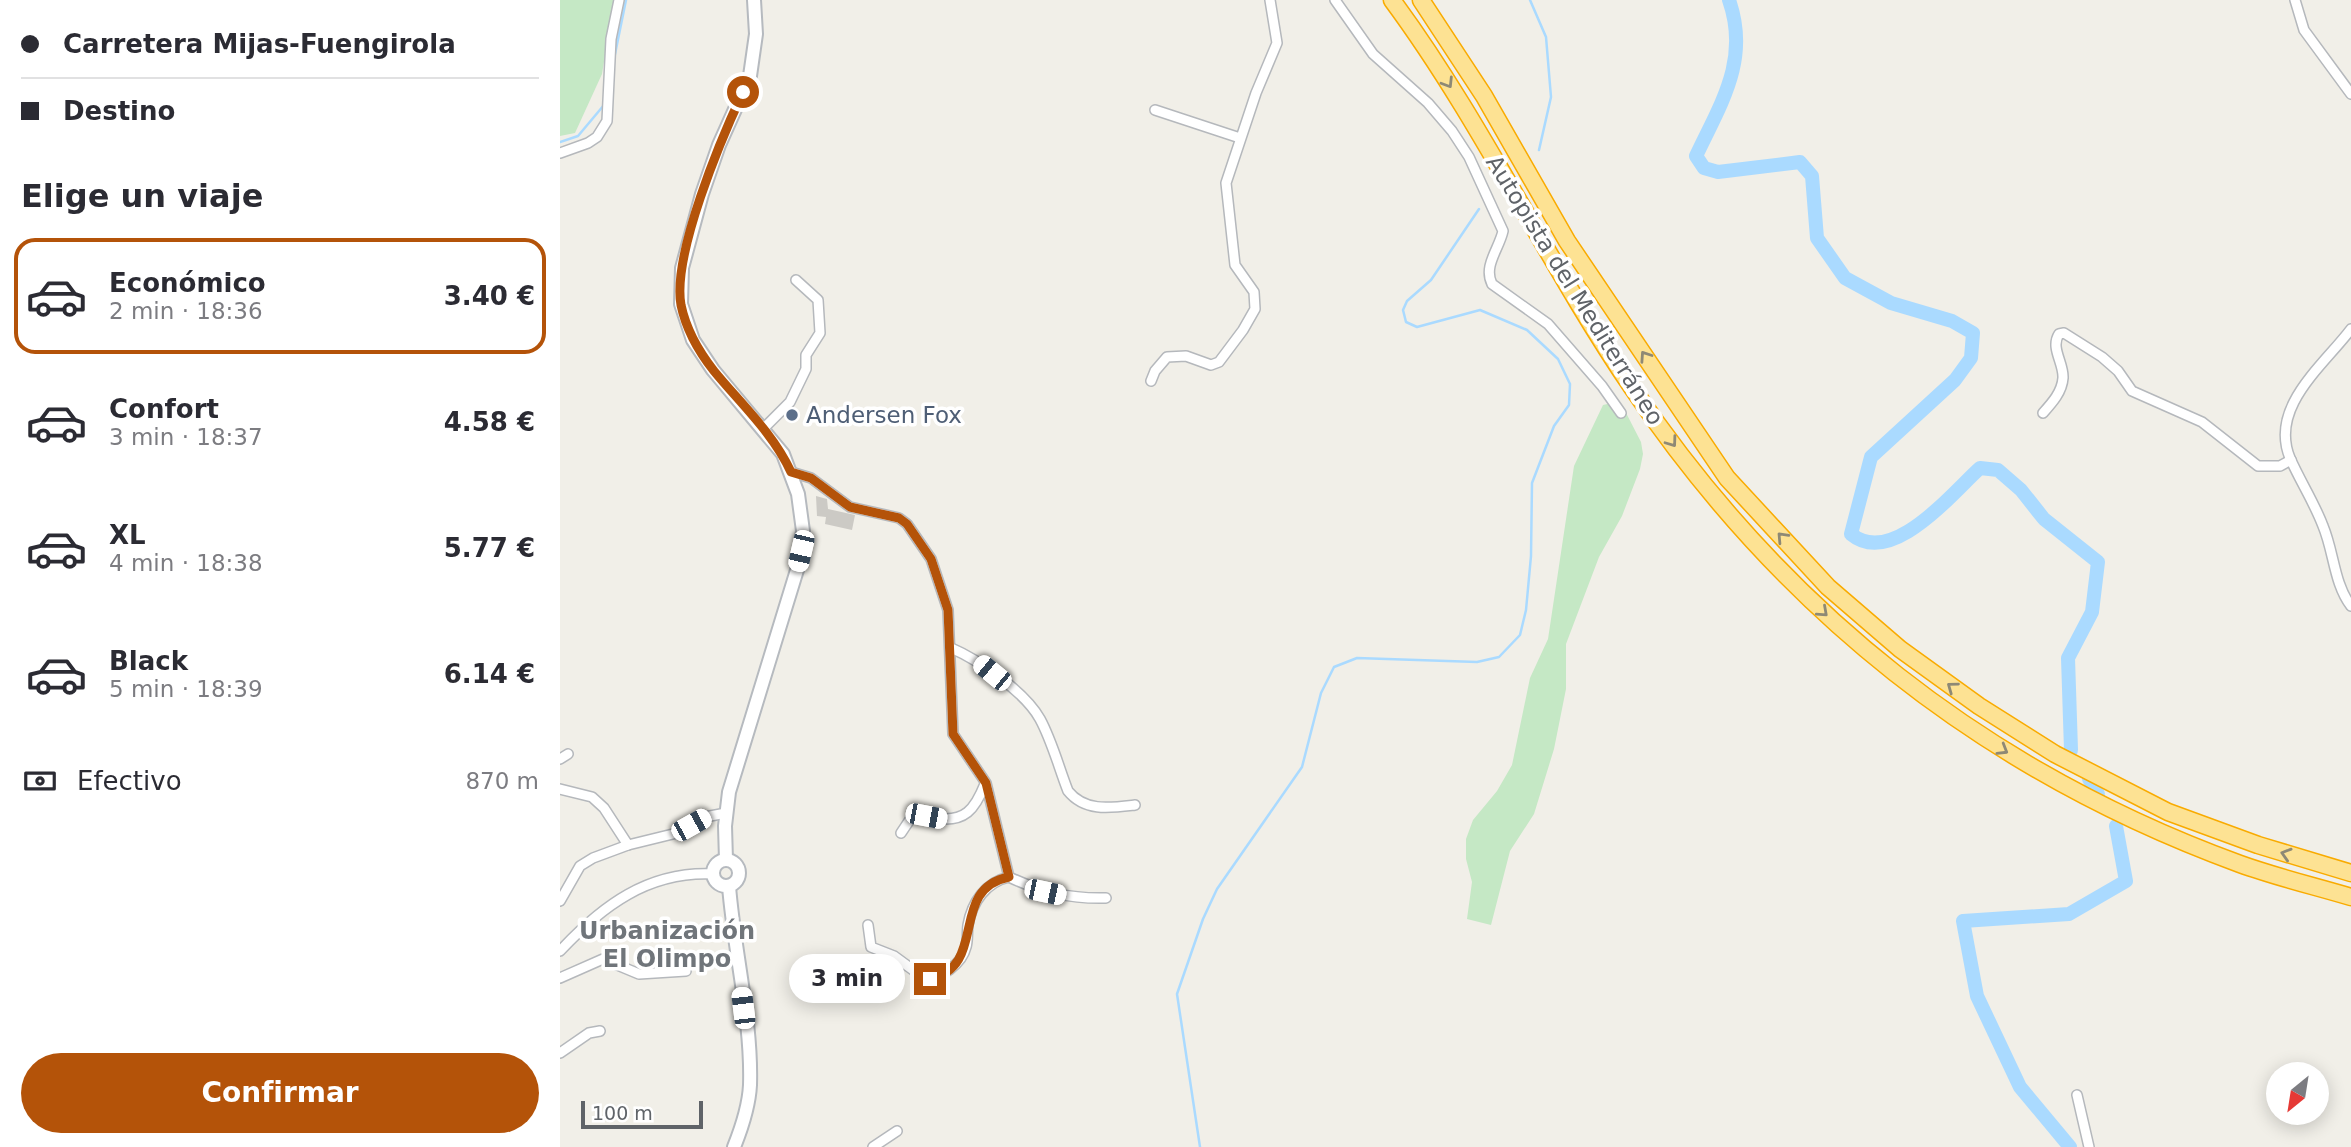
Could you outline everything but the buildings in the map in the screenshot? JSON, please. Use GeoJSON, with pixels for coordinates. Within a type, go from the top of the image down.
{"type":"FeatureCollection","features":[{"type":"Feature","properties":{"kind":"highway","name":"Autopista del Mediterráneo"},"geometry":{"type":"LineString","coordinates":[[1392,0],[1466,112],[1547,251],[1632,388],[1709,492],[1801,592],[1872,657],[1961,723],[2064,786],[2152,828],[2241,864],[2351,897]]}},
{"type":"Feature","properties":{"kind":"highway","name":"Autopista del Mediterráneo"},"geometry":{"type":"LineString","coordinates":[[1422,0],[1484,96],[1567,241],[1727,478],[1828,587],[1900,649],[1979,706],[2055,754],[2168,812],[2258,845],[2351,873]]}},
{"type":"Feature","properties":{"kind":"main road"},"geometry":{"type":"LineString","coordinates":[[726,860],[726,813],[736,767],[801,551],[803,514],[783,454],[713,370],[693,340],[681,304],[682,268],[706,182],[719,145],[750,76],[756,34],[754,0]]}},
{"type":"Feature","properties":{"kind":"main road"},"geometry":{"type":"LineString","coordinates":[[726,860],[734,862],[739,869],[737,881],[729,886],[717,883],[713,874],[715,866],[726,860]]}},
{"type":"Feature","properties":{"kind":"main road"},"geometry":{"type":"LineString","coordinates":[[729,886],[750,1086],[747,1108],[734,1147]]}},
{"type":"Feature","properties":{"kind":"street"},"geometry":{"type":"LineString","coordinates":[[560,153],[597,137],[607,121],[611,38],[619,0]]}},
{"type":"Feature","properties":{"kind":"street"},"geometry":{"type":"LineString","coordinates":[[1151,381],[1155,370],[1167,357],[1186,356],[1211,365],[1219,362],[1253,316],[1256,301],[1254,292],[1235,265],[1226,183],[1240,138],[1278,43],[1270,0]]}},
{"type":"Feature","properties":{"kind":"street"},"geometry":{"type":"LineString","coordinates":[[1335,0],[1373,54],[1428,103],[1452,131],[1469,157],[1503,231],[1489,267],[1488,276],[1492,284],[1548,324],[1602,386],[1621,413]]}},
{"type":"Feature","properties":{"kind":"street"},"geometry":{"type":"LineString","coordinates":[[2295,0],[2304,30],[2351,94]]}},
{"type":"Feature","properties":{"kind":"street"},"geometry":{"type":"LineString","coordinates":[[1155,110],[1240,138]]}},
{"type":"Feature","properties":{"kind":"street"},"geometry":{"type":"LineString","coordinates":[[764,428],[790,402],[806,369],[806,355],[820,333],[818,300],[796,280]]}},
{"type":"Feature","properties":{"kind":"street"},"geometry":{"type":"LineString","coordinates":[[2351,330],[2290,407],[2284,427],[2291,460],[2318,511],[2332,549],[2340,586],[2351,607]]}},
{"type":"Feature","properties":{"kind":"street"},"geometry":{"type":"LineString","coordinates":[[2043,413],[2060,390],[2063,378],[2055,343],[2059,334],[2064,333],[2102,357],[2118,371],[2132,391],[2202,422],[2258,466],[2280,466],[2291,460]]}},
{"type":"Feature","properties":{"kind":"street"},"geometry":{"type":"LineString","coordinates":[[791,472],[811,478],[850,507],[889,514],[907,524],[931,559],[944,592],[951,648],[949,678],[953,734],[986,783],[1009,877]]}},
{"type":"Feature","properties":{"kind":"street"},"geometry":{"type":"LineString","coordinates":[[951,648],[980,663],[1040,718],[1068,791],[1074,799],[1083,804],[1105,808],[1135,805]]}},
{"type":"Feature","properties":{"kind":"street"},"geometry":{"type":"LineString","coordinates":[[901,833],[913,815],[951,819],[966,816],[977,803],[986,783]]}},
{"type":"Feature","properties":{"kind":"street"},"geometry":{"type":"LineString","coordinates":[[560,789],[592,797],[604,808],[628,845]]}},
{"type":"Feature","properties":{"kind":"street"},"geometry":{"type":"LineString","coordinates":[[560,901],[580,866],[628,845],[677,833],[705,817],[726,813]]}},
{"type":"Feature","properties":{"kind":"street"},"geometry":{"type":"LineString","coordinates":[[560,951],[597,913],[640,886],[675,876],[713,874]]}},
{"type":"Feature","properties":{"kind":"street"},"geometry":{"type":"LineString","coordinates":[[868,925],[871,947],[894,956],[924,978],[937,978],[964,953],[970,916],[992,882],[1009,877],[1032,888],[1064,897],[1106,898]]}},
{"type":"Feature","properties":{"kind":"street"},"geometry":{"type":"LineString","coordinates":[[560,978],[603,959],[639,974],[680,971]]}},
{"type":"Feature","properties":{"kind":"street"},"geometry":{"type":"LineString","coordinates":[[560,1053],[589,1033],[600,1031]]}},
{"type":"Feature","properties":{"kind":"street"},"geometry":{"type":"LineString","coordinates":[[2077,1095],[2089,1147]]}},
{"type":"Feature","properties":{"kind":"street"},"geometry":{"type":"LineString","coordinates":[[873,1147],[897,1131]]}},
{"type":"Feature","properties":{"kind":"green space"},"geometry":{"type":"Polygon","coordinates":[[[560,0],[614,0],[602,74],[575,133],[560,136],[560,0]]]}},
{"type":"Feature","properties":{"kind":"green space"},"geometry":{"type":"Polygon","coordinates":[[[1612,403],[1623,407],[1641,442],[1643,454],[1640,469],[1622,516],[1599,557],[1566,644],[1566,689],[1554,749],[1534,814],[1510,851],[1491,925],[1467,919],[1472,882],[1466,859],[1466,839],[1473,820],[1497,791],[1512,765],[1530,678],[1548,639],[1574,466],[1603,405],[1612,403]]]}},
{"type":"Feature","properties":{"kind":"waterway"},"geometry":{"type":"LineString","coordinates":[[614,59],[626,0]]}},
{"type":"Feature","properties":{"kind":"waterway"},"geometry":{"type":"LineString","coordinates":[[1530,0],[1546,37],[1551,97],[1539,150]]}},
{"type":"Feature","properties":{"kind":"waterway"},"geometry":{"type":"LineString","coordinates":[[1729,0],[1735,22],[1734,62],[1723,99],[1696,156],[1704,168],[1718,172],[1800,162],[1812,176],[1817,238],[1845,278],[1891,303],[1952,321],[1973,333],[1971,358],[1955,380],[1871,457],[1851,534],[1867,542],[1885,542],[1902,535],[1938,509],[1980,468],[1998,470],[2021,490],[2044,519],[2098,562],[2092,612],[2068,658],[2071,750]]}},
{"type":"Feature","properties":{"kind":"waterway"},"geometry":{"type":"LineString","coordinates":[[560,142],[578,136],[604,105]]}},
{"type":"Feature","properties":{"kind":"waterway"},"geometry":{"type":"LineString","coordinates":[[1200,1147],[1177,994],[1203,919],[1217,889],[1302,767],[1321,693],[1334,667],[1357,658],[1477,662],[1499,657],[1520,635],[1526,610],[1531,556],[1532,483],[1554,426],[1569,405],[1570,384],[1558,359],[1527,330],[1480,310],[1417,327],[1406,322],[1403,310],[1407,301],[1431,280],[1479,209]]}},
{"type":"Feature","properties":{"kind":"waterway"},"geometry":{"type":"LineString","coordinates":[[2089,779],[2098,794]]}},
{"type":"Feature","properties":{"kind":"waterway"},"geometry":{"type":"LineString","coordinates":[[2070,1147],[2020,1087],[1977,996],[1963,921],[2069,914],[2126,881],[2116,826]]}},
{"type":"Feature","properties":{"kind":"place","name":"Andersen Fox"},"geometry":{"type":"Point","coordinates":[792,415]}},
{"type":"Feature","properties":{"kind":"district","name":"Urbanización El Olimpo"},"geometry":{"type":"Point","coordinates":[667,945]}},
{"type":"Feature","properties":{"kind":"route"},"geometry":{"type":"LineString","coordinates":[[743,92],[719,145],[702,194],[682,268],[681,304],[693,340],[713,370],[764,428],[783,454],[791,472],[811,478],[850,507],[899,518],[907,524],[936,569],[948,610],[953,734],[961,750],[986,783],[1009,877],[992,882],[986,888],[970,916],[964,953],[942,975],[930,979]]}}]}
